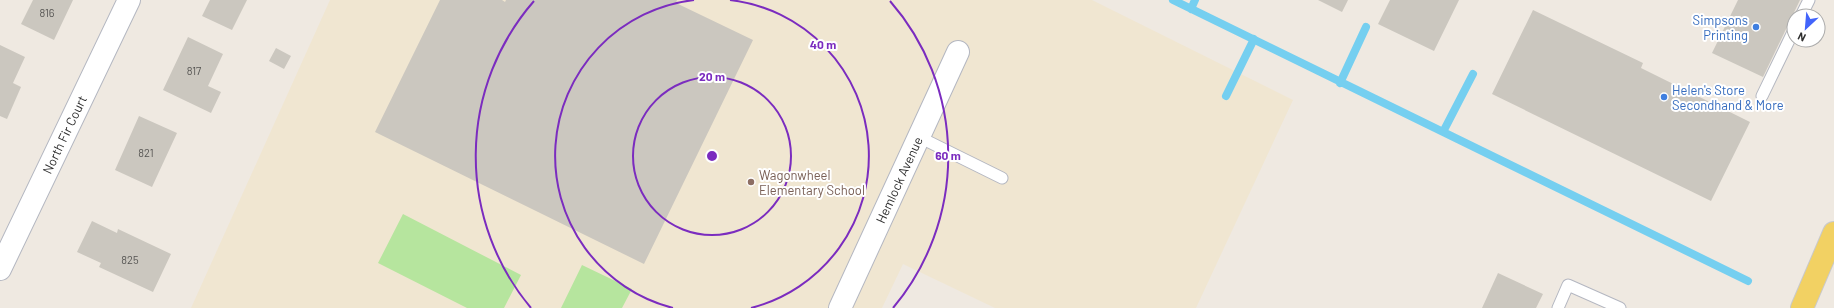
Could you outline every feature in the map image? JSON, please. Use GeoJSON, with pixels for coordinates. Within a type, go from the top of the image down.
{"type":"FeatureCollection","features":[{"type":"Feature","properties":{"kind":"main road"},"geometry":{"type":"LineString","coordinates":[[1802,308],[1834,233]]}},
{"type":"Feature","properties":{"kind":"street","name":"North Fir Court"},"geometry":{"type":"LineString","coordinates":[[0,269],[129,0]]}},
{"type":"Feature","properties":{"kind":"street","name":"Hemlock Avenue"},"geometry":{"type":"LineString","coordinates":[[840,308],[958,52]]}},
{"type":"Feature","properties":{"kind":"lane"},"geometry":{"type":"LineString","coordinates":[[1762,96],[1786,46]]}},
{"type":"Feature","properties":{"kind":"lane"},"geometry":{"type":"LineString","coordinates":[[919,137],[1002,178]]}},
{"type":"Feature","properties":{"kind":"lane"},"geometry":{"type":"LineString","coordinates":[[1558,308],[1568,285],[1620,308]]}},
{"type":"Feature","properties":{"kind":"shaded area","name":"Wagonwheel Elementary School"},"geometry":{"type":"Polygon","coordinates":[[[330,0],[1092,0],[1293,100],[1196,308],[995,308],[903,264],[882,308],[191,308],[330,0]]]}},
{"type":"Feature","properties":{"kind":"green space"},"geometry":{"type":"Polygon","coordinates":[[[403,214],[521,275],[504,308],[467,308],[378,263],[403,214]]]}},
{"type":"Feature","properties":{"kind":"green space"},"geometry":{"type":"Polygon","coordinates":[[[582,265],[632,289],[622,308],[561,308],[582,265]]]}},
{"type":"Feature","properties":{"kind":"building"},"geometry":{"type":"Polygon","coordinates":[[[33,0],[73,0],[54,40],[21,24],[33,0]]]}},
{"type":"Feature","properties":{"kind":"building"},"geometry":{"type":"Polygon","coordinates":[[[210,0],[247,0],[232,30],[202,16],[210,0]]]}},
{"type":"Feature","properties":{"kind":"building"},"geometry":{"type":"Polygon","coordinates":[[[440,0],[502,0],[505,2],[506,0],[677,0],[676,3],[753,40],[644,264],[375,132],[440,0]]]}},
{"type":"Feature","properties":{"kind":"building"},"geometry":{"type":"Polygon","coordinates":[[[1318,0],[1348,0],[1342,12],[1318,0]]]}},
{"type":"Feature","properties":{"kind":"building"},"geometry":{"type":"Polygon","coordinates":[[[1390,0],[1459,0],[1434,51],[1378,24],[1390,0]]]}},
{"type":"Feature","properties":{"kind":"building","name":"Simpsons Printing"},"geometry":{"type":"Polygon","coordinates":[[[1738,0],[1800,0],[1796,8],[1786,8],[1786,29],[1763,77],[1712,53],[1738,0]]]}},
{"type":"Feature","properties":{"kind":"building"},"geometry":{"type":"Polygon","coordinates":[[[1533,10],[1643,63],[1641,68],[1750,122],[1711,201],[1492,94],[1533,10]]]}},
{"type":"Feature","properties":{"kind":"building"},"geometry":{"type":"Polygon","coordinates":[[[188,37],[223,54],[208,86],[221,92],[211,113],[163,90],[188,37]]]}},
{"type":"Feature","properties":{"kind":"building"},"geometry":{"type":"Polygon","coordinates":[[[0,45],[25,57],[13,83],[21,87],[7,119],[0,116],[0,45]]]}},
{"type":"Feature","properties":{"kind":"building"},"geometry":{"type":"Polygon","coordinates":[[[276,48],[291,56],[284,69],[269,61],[276,48]]]}},
{"type":"Feature","properties":{"kind":"building"},"geometry":{"type":"Polygon","coordinates":[[[139,116],[177,133],[152,187],[115,170],[139,116]]]}},
{"type":"Feature","properties":{"kind":"building"},"geometry":{"type":"Polygon","coordinates":[[[92,221],[117,233],[118,229],[171,254],[153,292],[99,267],[101,263],[77,252],[92,221]]]}},
{"type":"Feature","properties":{"kind":"building"},"geometry":{"type":"Polygon","coordinates":[[[1498,273],[1543,294],[1536,308],[1482,308],[1498,273]]]}},
{"type":"Feature","properties":{"kind":"waterway"},"geometry":{"type":"LineString","coordinates":[[1173,0],[1748,281]]}},
{"type":"Feature","properties":{"kind":"waterway"},"geometry":{"type":"LineString","coordinates":[[1191,9],[1195,0]]}},
{"type":"Feature","properties":{"kind":"waterway"},"geometry":{"type":"LineString","coordinates":[[1340,83],[1366,27]]}},
{"type":"Feature","properties":{"kind":"waterway"},"geometry":{"type":"LineString","coordinates":[[1226,96],[1254,39]]}},
{"type":"Feature","properties":{"kind":"waterway"},"geometry":{"type":"LineString","coordinates":[[1443,132],[1473,74]]}},
{"type":"Feature","properties":{"kind":"place","name":"Simpsons Printing"},"geometry":{"type":"Point","coordinates":[1756,27]}},
{"type":"Feature","properties":{"kind":"place","name":"Helen's Store Secondhand & More"},"geometry":{"type":"Point","coordinates":[1664,97]}},
{"type":"Feature","properties":{"kind":"place","name":"Wagonwheel Elementary School"},"geometry":{"type":"Point","coordinates":[751,182]}}]}
